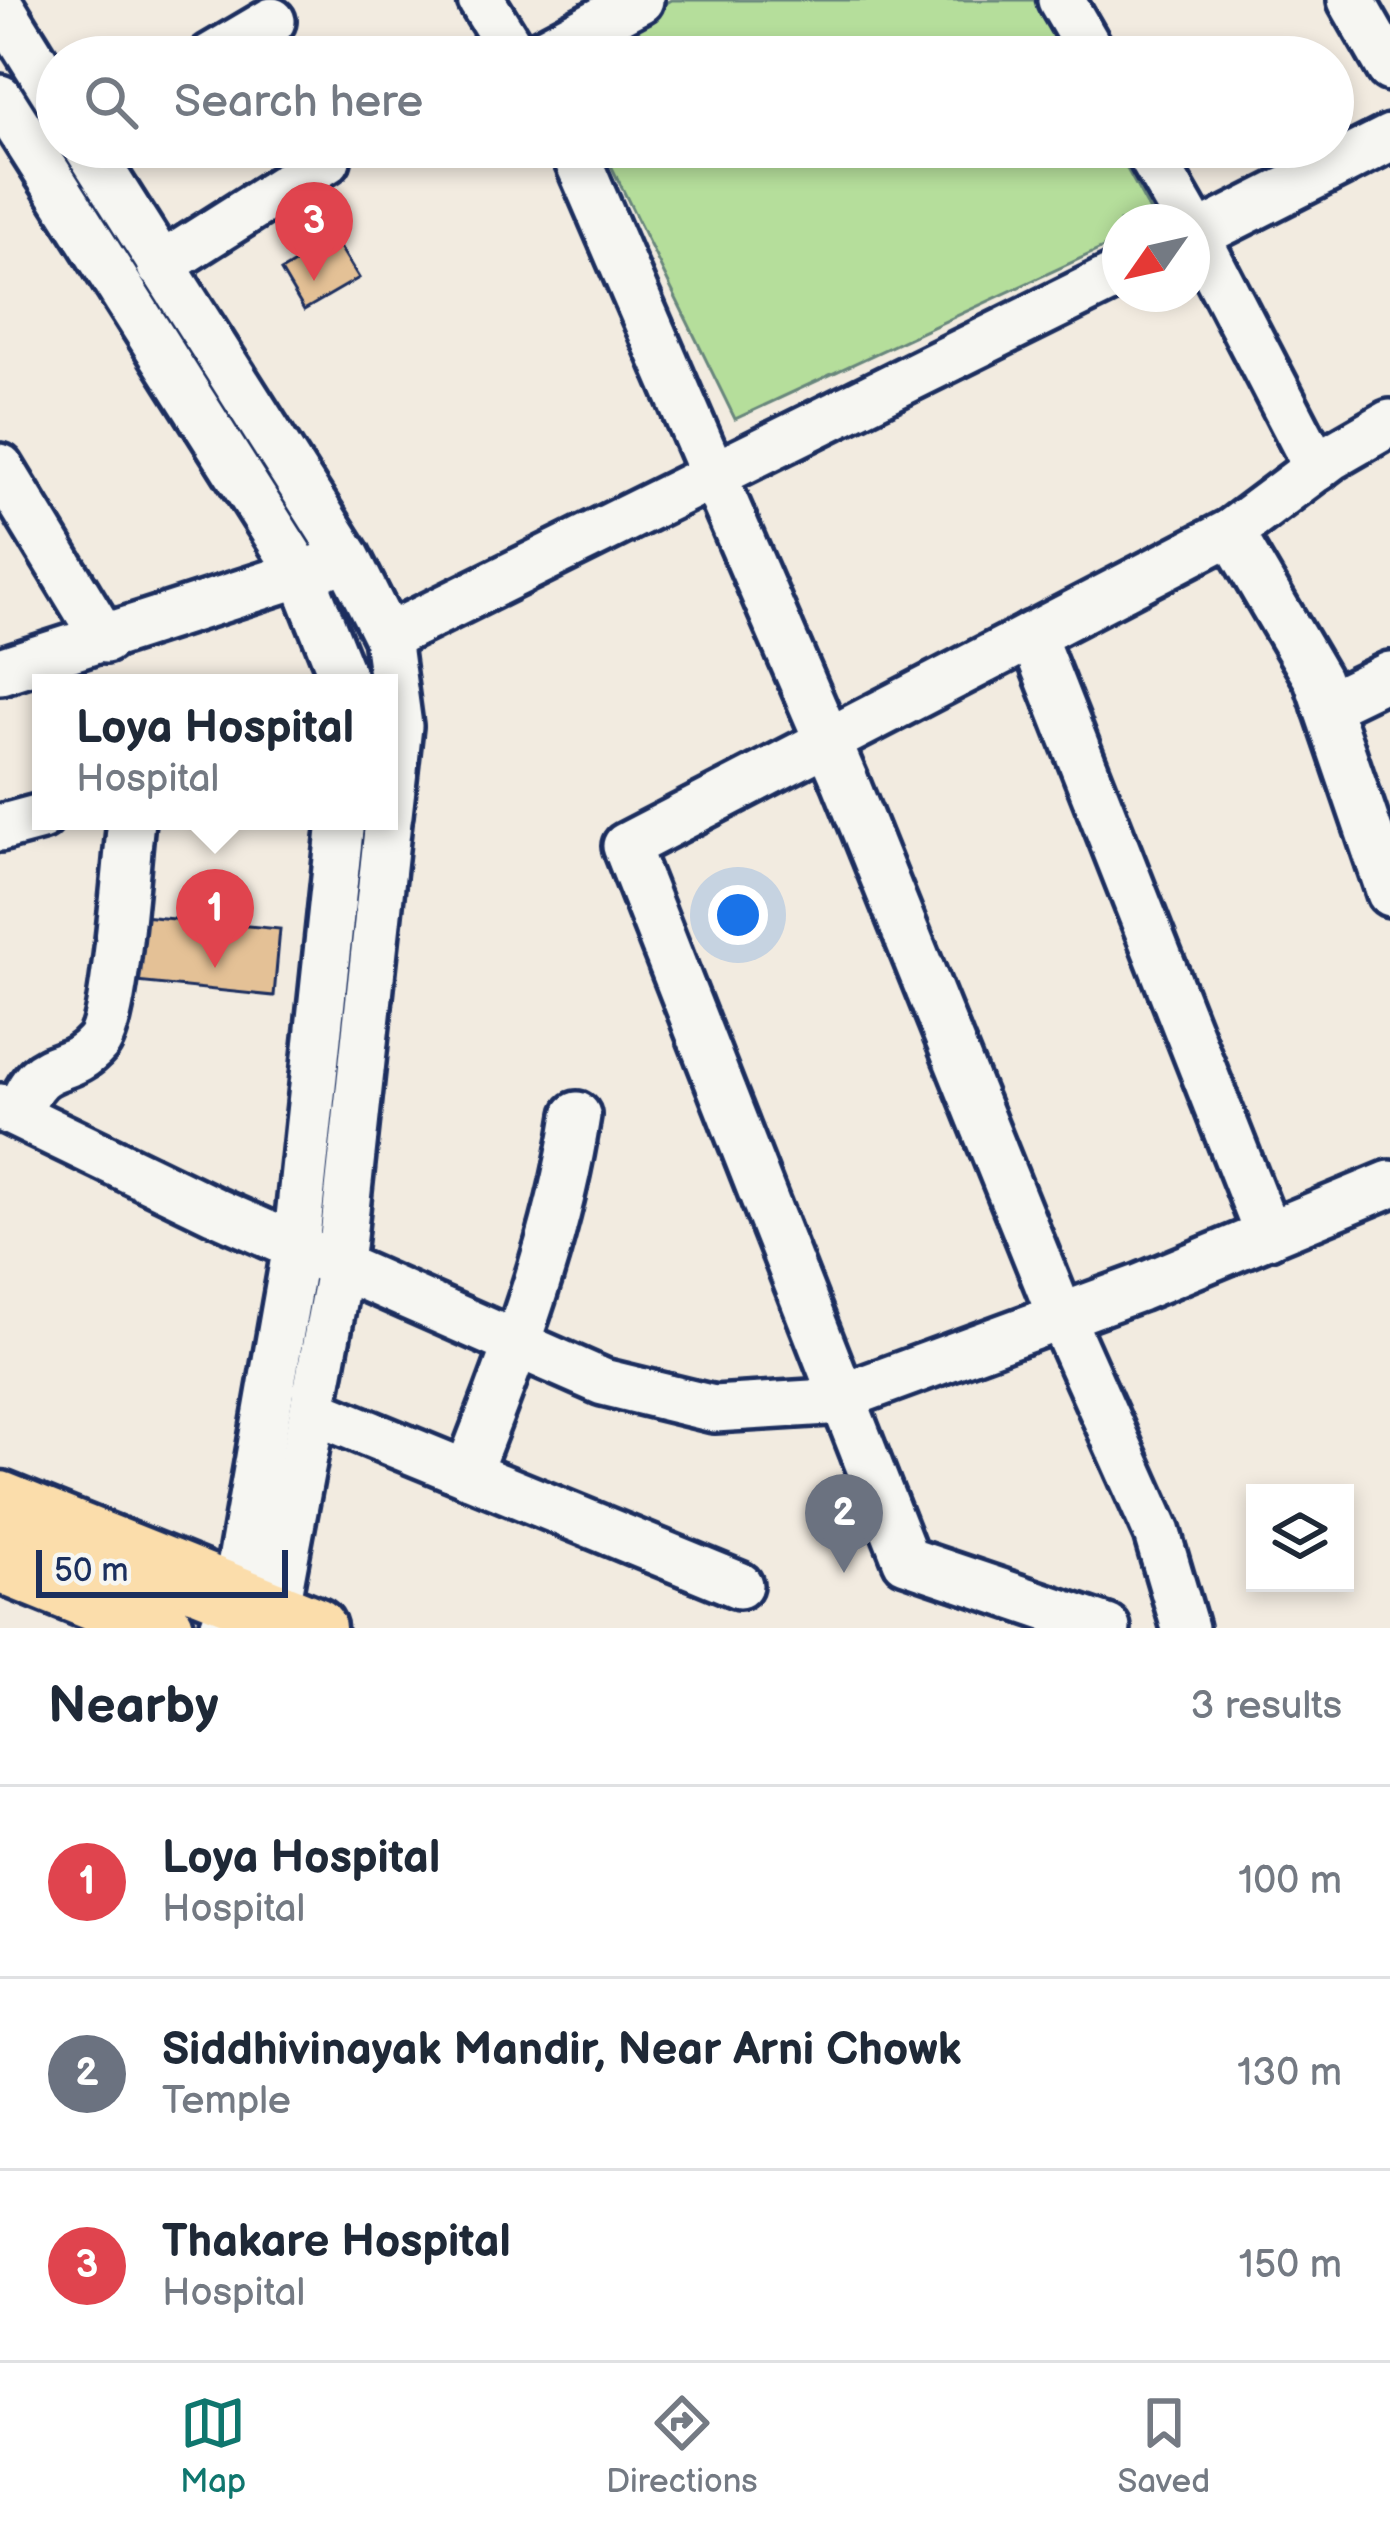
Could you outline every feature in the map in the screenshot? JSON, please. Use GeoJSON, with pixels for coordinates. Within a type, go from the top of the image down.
{"type":"FeatureCollection","features":[{"type":"Feature","properties":{"kind":"main road"},"geometry":{"type":"LineString","coordinates":[[0,1502],[264,1618]]}},
{"type":"Feature","properties":{"kind":"main road"},"geometry":{"type":"LineString","coordinates":[[0,1562],[163,1628]]}},
{"type":"Feature","properties":{"kind":"street"},"geometry":{"type":"LineString","coordinates":[[481,0],[503,36]]}},
{"type":"Feature","properties":{"kind":"street"},"geometry":{"type":"LineString","coordinates":[[572,36],[640,0]]}},
{"type":"Feature","properties":{"kind":"street"},"geometry":{"type":"LineString","coordinates":[[1061,0],[1082,36]]}},
{"type":"Feature","properties":{"kind":"street"},"geometry":{"type":"LineString","coordinates":[[1351,0],[1390,68]]}},
{"type":"Feature","properties":{"kind":"street"},"geometry":{"type":"LineString","coordinates":[[7,4],[36,58]]}},
{"type":"Feature","properties":{"kind":"street"},"geometry":{"type":"LineString","coordinates":[[247,36],[272,21]]}},
{"type":"Feature","properties":{"kind":"street"},"geometry":{"type":"LineString","coordinates":[[0,98],[36,138]]}},
{"type":"Feature","properties":{"kind":"street"},"geometry":{"type":"LineString","coordinates":[[1354,155],[1390,138]]}},
{"type":"Feature","properties":{"kind":"street"},"geometry":{"type":"LineString","coordinates":[[59,168],[302,575],[341,674]]}},
{"type":"Feature","properties":{"kind":"street"},"geometry":{"type":"LineString","coordinates":[[100,168],[347,557],[387,638],[392,674]]}},
{"type":"Feature","properties":{"kind":"street"},"geometry":{"type":"LineString","coordinates":[[160,266],[314,168]]}},
{"type":"Feature","properties":{"kind":"street"},"geometry":{"type":"LineString","coordinates":[[581,168],[717,477],[1061,1317],[1157,1533],[1185,1628]]}},
{"type":"Feature","properties":{"kind":"street"},"geometry":{"type":"LineString","coordinates":[[1158,168],[1177,204]]}},
{"type":"Feature","properties":{"kind":"street"},"geometry":{"type":"LineString","coordinates":[[1210,223],[1326,168]]}},
{"type":"Feature","properties":{"kind":"street"},"geometry":{"type":"LineString","coordinates":[[1210,265],[1317,468]]}},
{"type":"Feature","properties":{"kind":"street"},"geometry":{"type":"LineString","coordinates":[[387,638],[1102,283]]}},
{"type":"Feature","properties":{"kind":"street"},"geometry":{"type":"LineString","coordinates":[[1107,1628],[906,1560],[626,847],[1231,532],[1317,468],[1390,423]]}},
{"type":"Feature","properties":{"kind":"street"},"geometry":{"type":"LineString","coordinates":[[0,467],[105,640]]}},
{"type":"Feature","properties":{"kind":"street"},"geometry":{"type":"LineString","coordinates":[[1231,532],[1317,680],[1390,893]]}},
{"type":"Feature","properties":{"kind":"street"},"geometry":{"type":"LineString","coordinates":[[0,671],[347,557]]}},
{"type":"Feature","properties":{"kind":"street"},"geometry":{"type":"LineString","coordinates":[[1032,635],[1268,1235]]}},
{"type":"Feature","properties":{"kind":"street"},"geometry":{"type":"LineString","coordinates":[[1326,706],[1390,675]]}},
{"type":"Feature","properties":{"kind":"street"},"geometry":{"type":"LineString","coordinates":[[0,828],[32,819]]}},
{"type":"Feature","properties":{"kind":"street"},"geometry":{"type":"LineString","coordinates":[[130,830],[106,1025],[84,1054],[35,1078],[9,1111],[602,1382],[714,1409],[839,1397],[1061,1317],[1390,1184]]}},
{"type":"Feature","properties":{"kind":"street"},"geometry":{"type":"LineString","coordinates":[[264,1618],[296,1246],[340,830]]}},
{"type":"Feature","properties":{"kind":"street"},"geometry":{"type":"LineString","coordinates":[[264,1618],[314,1412],[340,1265],[388,830]]}},
{"type":"Feature","properties":{"kind":"street"},"geometry":{"type":"LineString","coordinates":[[467,1474],[518,1344],[568,1175],[578,1115]]}},
{"type":"Feature","properties":{"kind":"street"},"geometry":{"type":"LineString","coordinates":[[314,1412],[739,1586]]}},
{"type":"Feature","properties":{"kind":"green space"},"geometry":{"type":"Polygon","coordinates":[[[671,0],[1034,0],[1054,36],[605,36],[671,0]]]}},
{"type":"Feature","properties":{"kind":"green space"},"geometry":{"type":"Polygon","coordinates":[[[612,168],[1126,168],[1146,204],[1102,204],[1102,248],[735,419],[612,168]]]}},
{"type":"Feature","properties":{"kind":"building"},"geometry":{"type":"Polygon","coordinates":[[[335,239],[359,278],[304,310],[281,271],[335,239]]]}},
{"type":"Feature","properties":{"kind":"building"},"geometry":{"type":"Polygon","coordinates":[[[142,916],[280,929],[274,996],[136,982],[142,916]]]}},
{"type":"Feature","properties":{"kind":"place","name":"Thakare Hospital"},"geometry":{"type":"Point","coordinates":[314,281]}},
{"type":"Feature","properties":{"kind":"place","name":"Loya Hospital"},"geometry":{"type":"Point","coordinates":[215,968]}},
{"type":"Feature","properties":{"kind":"place","name":"Siddhivinayak Mandir, Near Arni Chowk"},"geometry":{"type":"Point","coordinates":[844,1573]}}]}
